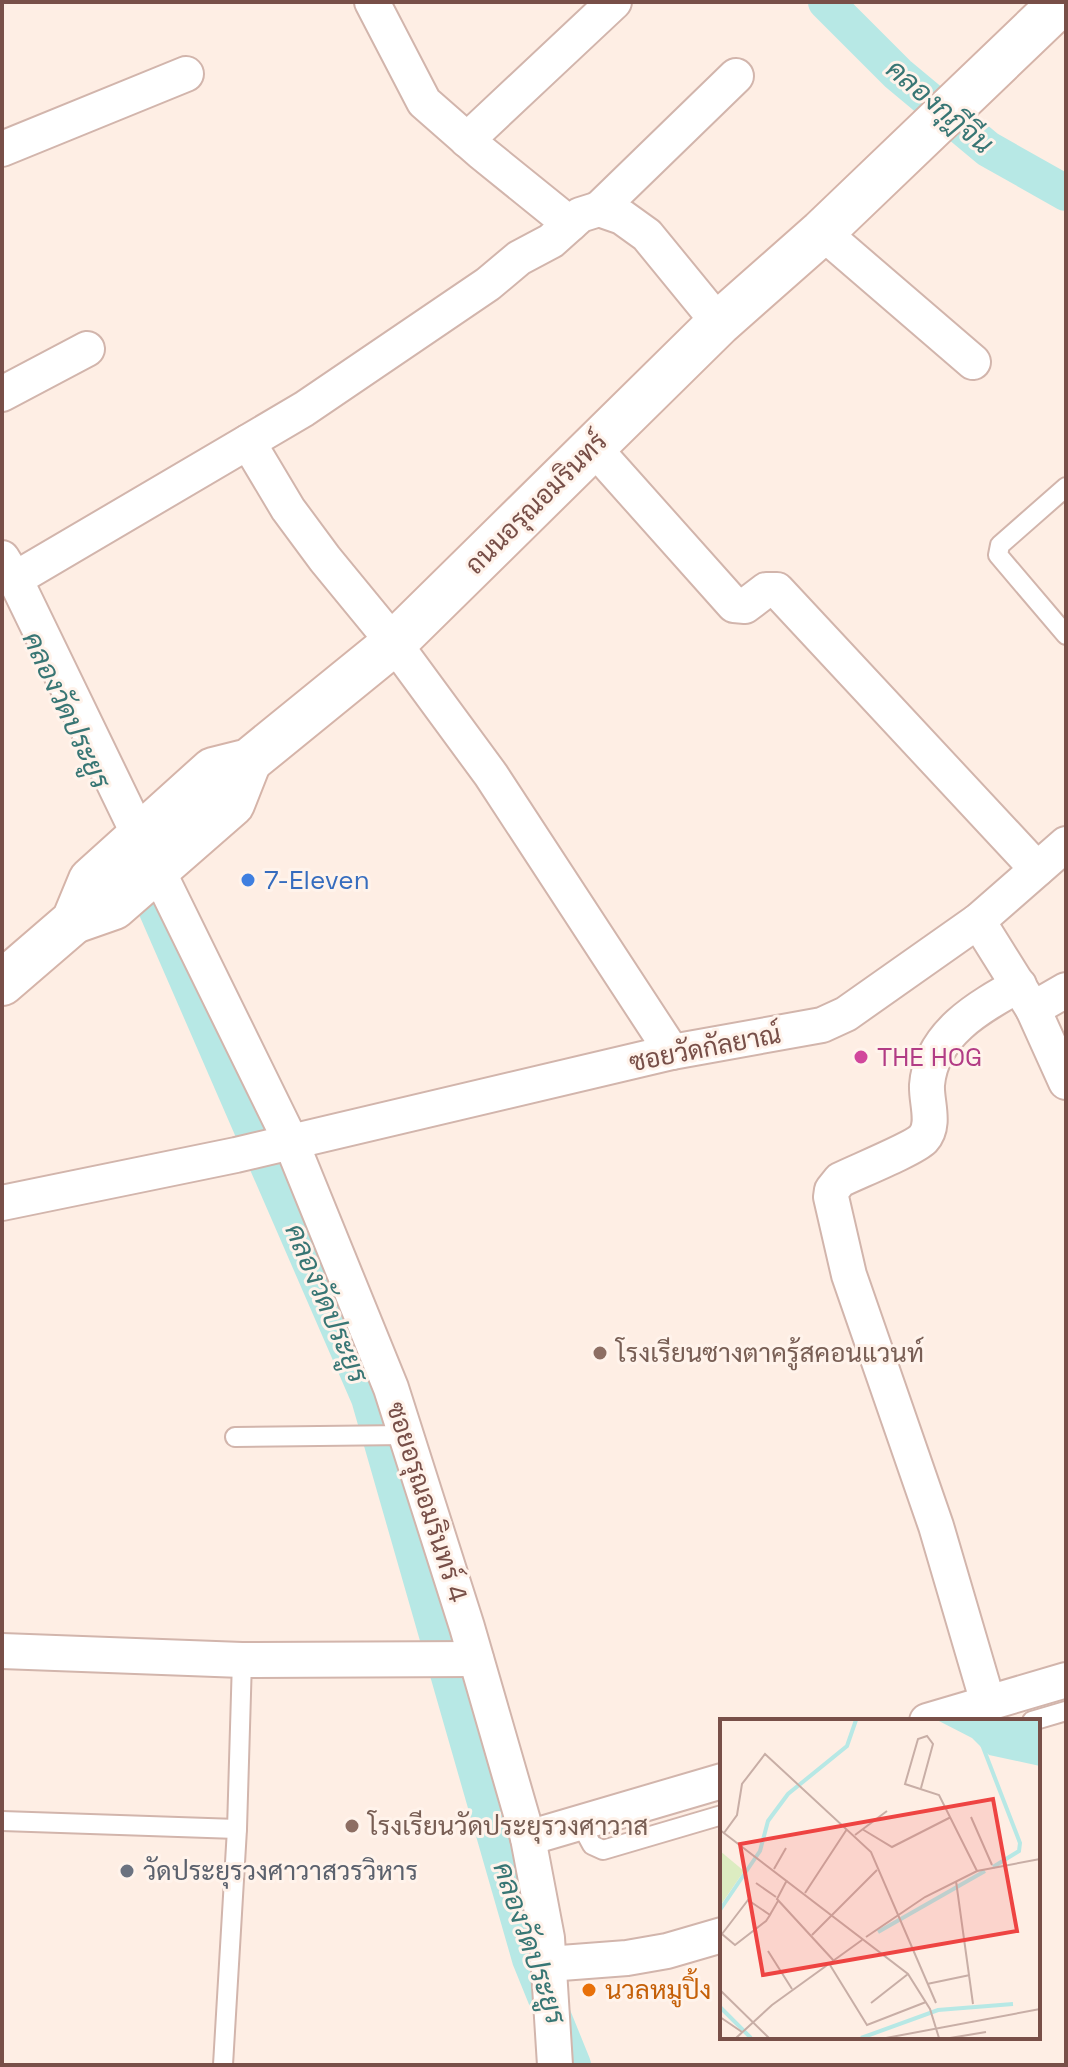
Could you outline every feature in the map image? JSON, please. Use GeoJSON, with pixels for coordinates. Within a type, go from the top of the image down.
{"type":"FeatureCollection","features":[{"type":"Feature","properties":{"kind":"main road","name":"ถนนอรุณอมรินทร์"},"geometry":{"type":"LineString","coordinates":[[140,861],[232,804],[249,761],[394,643],[719,323],[822,232],[1062,2]]}},
{"type":"Feature","properties":{"kind":"main road"},"geometry":{"type":"LineString","coordinates":[[2,983],[74,921],[91,880],[140,861]]}},
{"type":"Feature","properties":{"kind":"street"},"geometry":{"type":"LineString","coordinates":[[372,2],[424,102],[467,140],[584,217],[622,217],[647,235],[719,323]]}},
{"type":"Feature","properties":{"kind":"street"},"geometry":{"type":"LineString","coordinates":[[467,140],[614,2]]}},
{"type":"Feature","properties":{"kind":"street"},"geometry":{"type":"LineString","coordinates":[[2,149],[186,74]]}},
{"type":"Feature","properties":{"kind":"street"},"geometry":{"type":"LineString","coordinates":[[9,568],[248,442],[304,409],[488,284],[519,258],[551,241],[584,217],[736,76]]}},
{"type":"Feature","properties":{"kind":"street"},"geometry":{"type":"LineString","coordinates":[[822,232],[973,362]]}},
{"type":"Feature","properties":{"kind":"street"},"geometry":{"type":"LineString","coordinates":[[2,394],[87,349]]}},
{"type":"Feature","properties":{"kind":"street"},"geometry":{"type":"LineString","coordinates":[[248,442],[297,522],[394,643],[491,775],[672,1052]]}},
{"type":"Feature","properties":{"kind":"street"},"geometry":{"type":"LineString","coordinates":[[593,447],[734,605],[745,606],[766,590],[777,590],[1037,869]]}},
{"type":"Feature","properties":{"kind":"street","name":"ซอยอรุณอมรินทร์ 4"},"geometry":{"type":"LineString","coordinates":[[9,568],[140,861],[291,1142],[391,1388],[388,1436],[476,1659],[528,1838],[547,1938],[555,2065]]}},
{"type":"Feature","properties":{"kind":"street","name":"ซอยวัดกัลยาณ์"},"geometry":{"type":"LineString","coordinates":[[2,1203],[236,1155],[672,1052],[822,1025],[846,1014],[978,921],[1066,844]]}},
{"type":"Feature","properties":{"kind":"street"},"geometry":{"type":"LineString","coordinates":[[978,921],[1026,997],[1066,1082]]}},
{"type":"Feature","properties":{"kind":"street"},"geometry":{"type":"LineString","coordinates":[[988,1703],[936,1526],[849,1275],[831,1197],[840,1180],[922,1140],[930,1124],[927,1087],[930,1067],[939,1048],[959,1023],[976,1009],[1066,990]]}},
{"type":"Feature","properties":{"kind":"street"},"geometry":{"type":"LineString","coordinates":[[2,1651],[242,1660],[476,1659]]}},
{"type":"Feature","properties":{"kind":"street"},"geometry":{"type":"LineString","coordinates":[[934,1719],[1066,1680]]}},
{"type":"Feature","properties":{"kind":"street"},"geometry":{"type":"LineString","coordinates":[[528,1838],[720,1782]]}},
{"type":"Feature","properties":{"kind":"street"},"geometry":{"type":"LineString","coordinates":[[549,1969],[667,1951],[720,1936]]}},
{"type":"Feature","properties":{"kind":"lane"},"geometry":{"type":"LineString","coordinates":[[1066,487],[1000,545],[998,555],[1066,635]]}},
{"type":"Feature","properties":{"kind":"lane"},"geometry":{"type":"LineString","coordinates":[[235,1437],[388,1436]]}},
{"type":"Feature","properties":{"kind":"lane"},"geometry":{"type":"LineString","coordinates":[[223,2065],[237,1829],[242,1660]]}},
{"type":"Feature","properties":{"kind":"lane"},"geometry":{"type":"LineString","coordinates":[[1039,1719],[1066,1711]]}},
{"type":"Feature","properties":{"kind":"lane"},"geometry":{"type":"LineString","coordinates":[[580,1823],[592,1845],[603,1850],[720,1816]]}},
{"type":"Feature","properties":{"kind":"lane"},"geometry":{"type":"LineString","coordinates":[[2,1821],[237,1829]]}},
{"type":"Feature","properties":{"kind":"waterway","name":"คลองกุฎีจีน"},"geometry":{"type":"LineString","coordinates":[[826,2],[898,74],[988,149],[1066,193]]}},
{"type":"Feature","properties":{"kind":"waterway","name":"คลองวัดประยูร"},"geometry":{"type":"LineString","coordinates":[[134,858],[369,1398],[530,1959],[573,2065]]}},
{"type":"Feature","properties":{"kind":"place","name":"7-Eleven"},"geometry":{"type":"Point","coordinates":[248,880]}},
{"type":"Feature","properties":{"kind":"place","name":"THE HOG"},"geometry":{"type":"Point","coordinates":[861,1057]}},
{"type":"Feature","properties":{"kind":"place","name":"โรงเรียนซางตาครู้สคอนแวนท์"},"geometry":{"type":"Point","coordinates":[600,1353]}},
{"type":"Feature","properties":{"kind":"place","name":"โรงเรียนวัดประยุรวงศาวาส"},"geometry":{"type":"Point","coordinates":[352,1826]}},
{"type":"Feature","properties":{"kind":"place","name":"วัดประยุรวงศาวาสวรวิหาร"},"geometry":{"type":"Point","coordinates":[127,1871]}},
{"type":"Feature","properties":{"kind":"place","name":"นวลหมูปิ้ง"},"geometry":{"type":"Point","coordinates":[589,1990]}}]}
